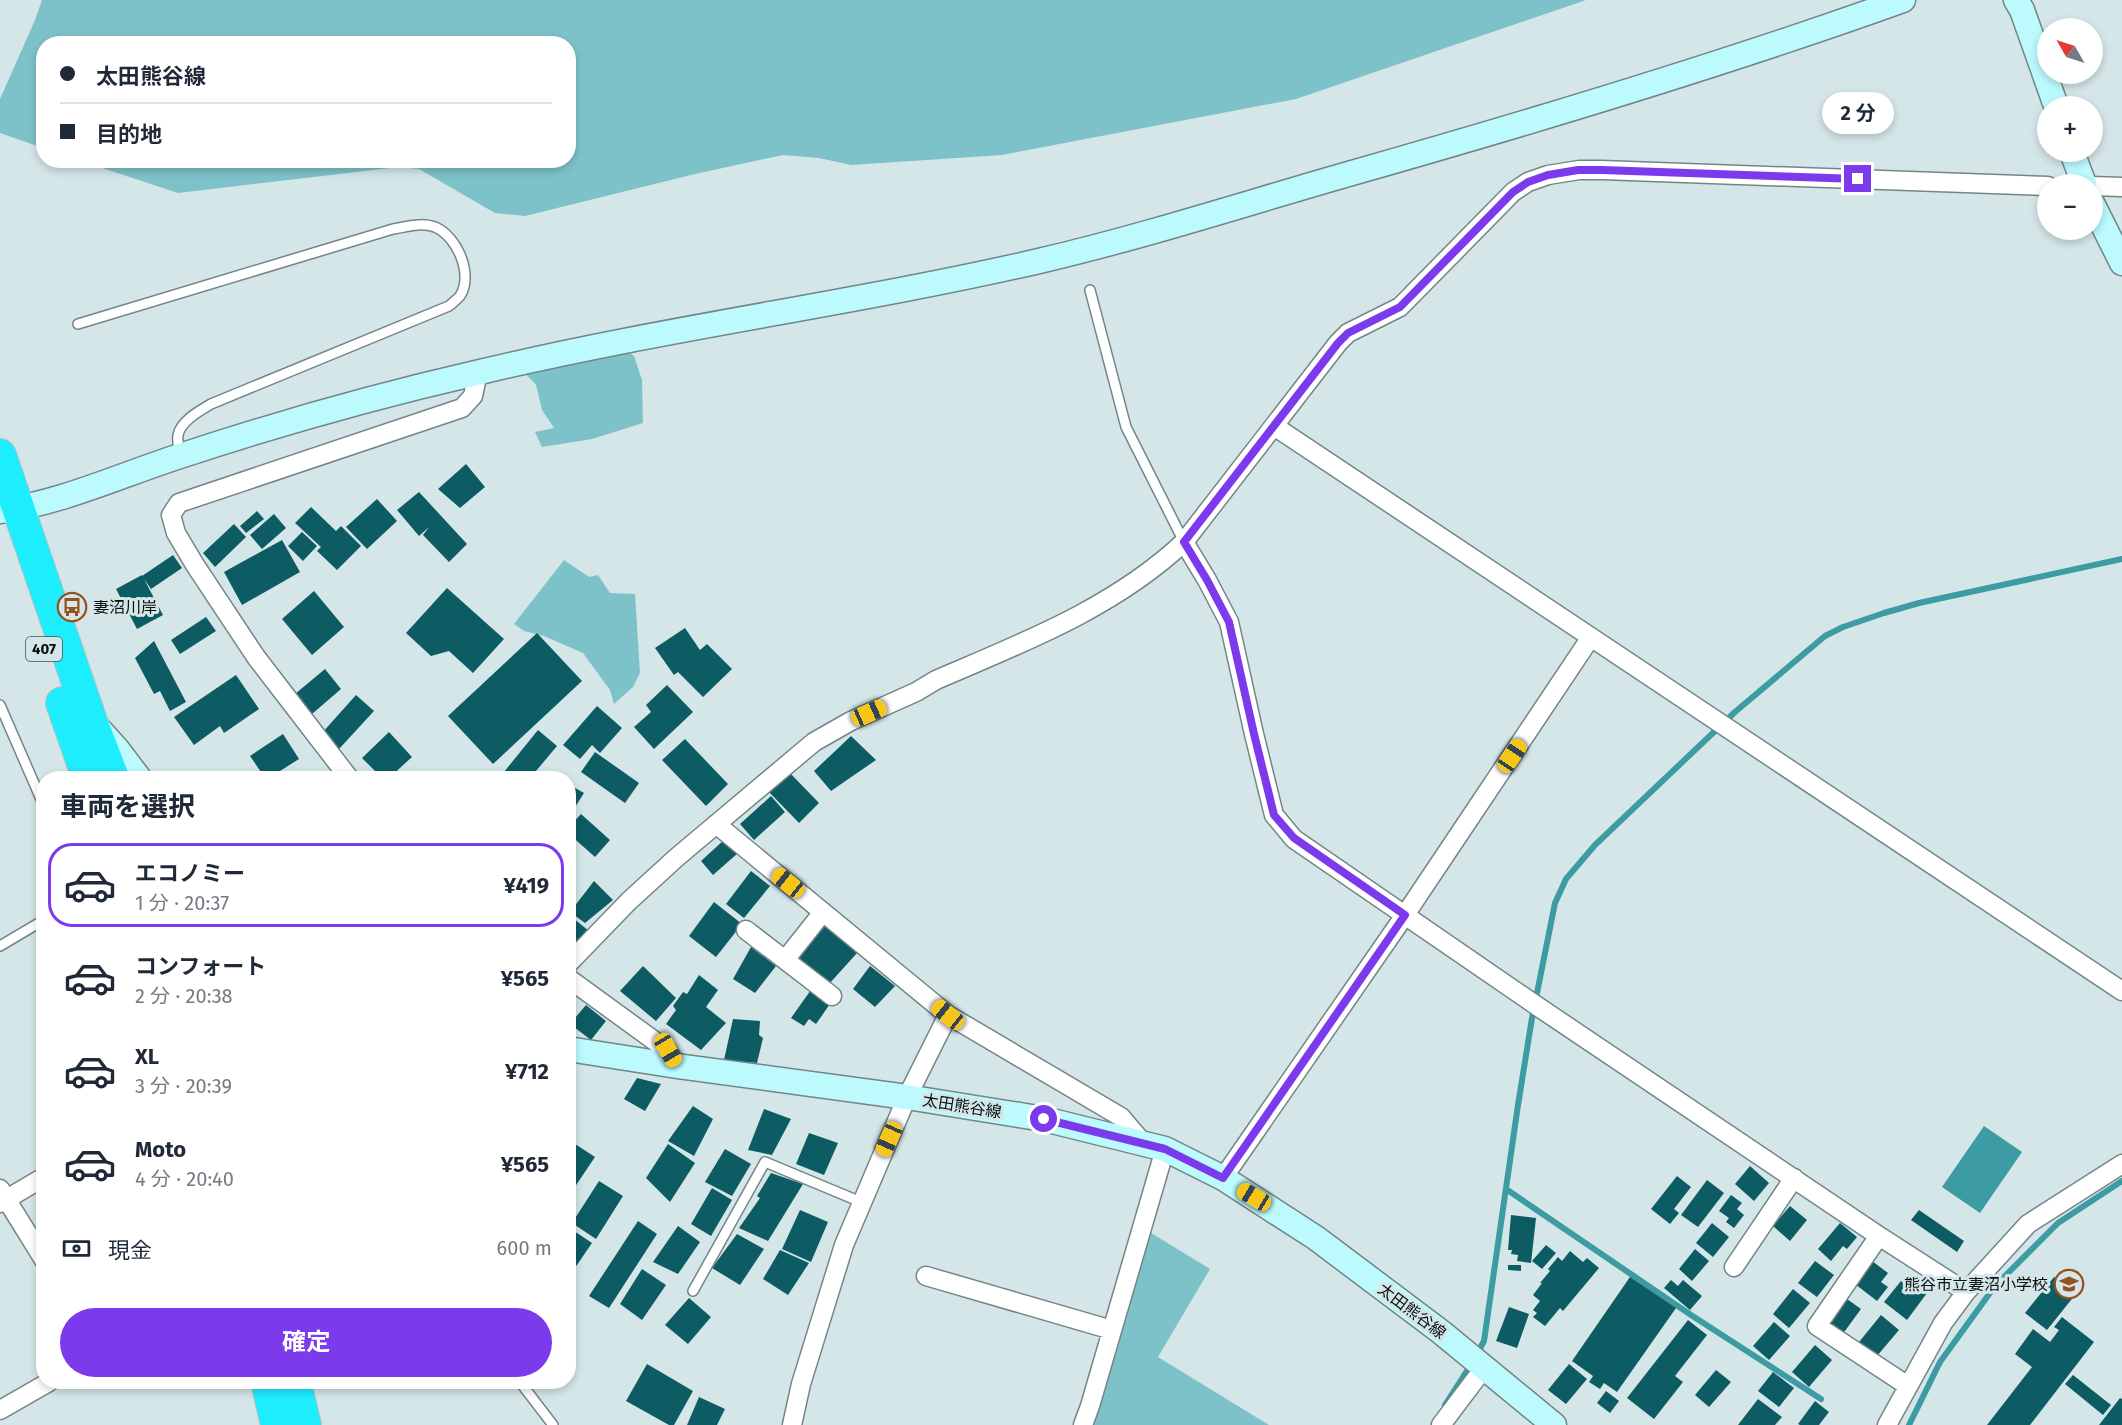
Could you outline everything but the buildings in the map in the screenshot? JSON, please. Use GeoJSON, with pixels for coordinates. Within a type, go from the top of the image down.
{"type":"FeatureCollection","features":[{"type":"Feature","properties":{"kind":"highway","name":"407"},"geometry":{"type":"LineString","coordinates":[[6,496],[110,771]]}},
{"type":"Feature","properties":{"kind":"highway","name":"407"},"geometry":{"type":"LineString","coordinates":[[6,496],[86,771]]}},
{"type":"Feature","properties":{"kind":"highway"},"geometry":{"type":"LineString","coordinates":[[269,1389],[277,1425]]}},
{"type":"Feature","properties":{"kind":"highway"},"geometry":{"type":"LineString","coordinates":[[297,1389],[305,1425]]}},
{"type":"Feature","properties":{"kind":"street"},"geometry":{"type":"LineString","coordinates":[[6,496],[34,505],[180,456],[345,405],[478,372],[637,338],[918,286],[1042,260],[1183,222],[1532,121],[1832,26],[1903,0]]}},
{"type":"Feature","properties":{"kind":"street"},"geometry":{"type":"LineString","coordinates":[[2016,0],[2022,10],[2052,96]]}},
{"type":"Feature","properties":{"kind":"street"},"geometry":{"type":"LineString","coordinates":[[576,956],[630,901],[716,824],[814,742],[851,721],[916,692],[936,680],[1071,620],[1117,593],[1165,560],[1184,542],[1343,338],[1348,333],[1400,307],[1499,204],[1528,182],[1548,175],[1578,170],[1602,170],[2037,186]]}},
{"type":"Feature","properties":{"kind":"street"},"geometry":{"type":"LineString","coordinates":[[2103,186],[2122,187]]}},
{"type":"Feature","properties":{"kind":"street"},"geometry":{"type":"LineString","coordinates":[[2103,225],[2122,262]]}},
{"type":"Feature","properties":{"kind":"street"},"geometry":{"type":"LineString","coordinates":[[344,771],[256,657],[195,565],[176,533],[171,515],[179,503],[462,408],[473,396],[478,372]]}},
{"type":"Feature","properties":{"kind":"street"},"geometry":{"type":"LineString","coordinates":[[1274,426],[2122,991]]}},
{"type":"Feature","properties":{"kind":"street"},"geometry":{"type":"LineString","coordinates":[[1184,542],[1229,622],[1274,815],[1294,838],[1794,1178],[1966,1292]]}},
{"type":"Feature","properties":{"kind":"street"},"geometry":{"type":"LineString","coordinates":[[1223,1178],[1405,915],[1591,637]]}},
{"type":"Feature","properties":{"kind":"street"},"geometry":{"type":"LineString","coordinates":[[91,721],[134,771]]}},
{"type":"Feature","properties":{"kind":"street"},"geometry":{"type":"LineString","coordinates":[[716,824],[948,1015],[1121,1117],[1155,1146],[1112,1330],[1083,1425]]}},
{"type":"Feature","properties":{"kind":"street"},"geometry":{"type":"LineString","coordinates":[[785,960],[823,912]]}},
{"type":"Feature","properties":{"kind":"street"},"geometry":{"type":"LineString","coordinates":[[746,930],[832,996]]}},
{"type":"Feature","properties":{"kind":"street"},"geometry":{"type":"LineString","coordinates":[[576,984],[668,1050],[677,1066]]}},
{"type":"Feature","properties":{"kind":"street"},"geometry":{"type":"LineString","coordinates":[[792,1425],[801,1384],[843,1245],[907,1097],[948,1015]]}},
{"type":"Feature","properties":{"kind":"street","name":"太田熊谷線"},"geometry":{"type":"LineString","coordinates":[[576,1050],[907,1097],[1044,1119],[1155,1146],[1223,1178],[1316,1238],[1432,1325],[1554,1425]]}},
{"type":"Feature","properties":{"kind":"street"},"geometry":{"type":"LineString","coordinates":[[1887,1425],[1943,1323],[1966,1292],[2028,1224],[2122,1164]]}},
{"type":"Feature","properties":{"kind":"street"},"geometry":{"type":"LineString","coordinates":[[1734,1267],[1794,1178]]}},
{"type":"Feature","properties":{"kind":"street"},"geometry":{"type":"LineString","coordinates":[[36,1181],[2,1197],[36,1248]]}},
{"type":"Feature","properties":{"kind":"street"},"geometry":{"type":"LineString","coordinates":[[1880,1236],[1817,1326],[1908,1386]]}},
{"type":"Feature","properties":{"kind":"street"},"geometry":{"type":"LineString","coordinates":[[926,1276],[1112,1330]]}},
{"type":"Feature","properties":{"kind":"street"},"geometry":{"type":"LineString","coordinates":[[1441,1425],[1484,1368]]}},
{"type":"Feature","properties":{"kind":"street"},"geometry":{"type":"LineString","coordinates":[[0,1410],[37,1389]]}},
{"type":"Feature","properties":{"kind":"lane"},"geometry":{"type":"LineString","coordinates":[[78,324],[393,229],[415,225],[434,227],[448,235],[458,250],[465,275],[461,295],[449,306],[211,404],[194,415],[179,431],[177,438],[180,456]]}},
{"type":"Feature","properties":{"kind":"lane"},"geometry":{"type":"LineString","coordinates":[[1090,290],[1126,427],[1184,542]]}},
{"type":"Feature","properties":{"kind":"lane"},"geometry":{"type":"LineString","coordinates":[[0,705],[36,788]]}},
{"type":"Feature","properties":{"kind":"lane"},"geometry":{"type":"LineString","coordinates":[[0,946],[36,925]]}},
{"type":"Feature","properties":{"kind":"lane"},"geometry":{"type":"LineString","coordinates":[[693,1291],[765,1162],[861,1202]]}},
{"type":"Feature","properties":{"kind":"lane"},"geometry":{"type":"LineString","coordinates":[[526,1389],[554,1425]]}},
{"type":"Feature","properties":{"kind":"shaded area"},"geometry":{"type":"Polygon","coordinates":[[[42,0],[1586,0],[1296,99],[1002,155],[851,165],[819,158],[783,155],[525,216],[495,213],[419,169],[409,168],[576,168],[576,36],[36,36],[36,146],[0,133],[0,99],[42,0]]]}},
{"type":"Feature","properties":{"kind":"shaded area"},"geometry":{"type":"Polygon","coordinates":[[[102,168],[390,168],[178,193],[102,168]]]}},
{"type":"Feature","properties":{"kind":"shaded area"},"geometry":{"type":"Polygon","coordinates":[[[627,351],[634,356],[642,380],[643,423],[592,439],[542,447],[535,432],[554,428],[542,410],[536,385],[524,372],[627,351]]]}},
{"type":"Feature","properties":{"kind":"shaded area"},"geometry":{"type":"Polygon","coordinates":[[[564,560],[589,577],[598,575],[610,593],[635,594],[640,673],[633,687],[614,704],[610,690],[583,653],[544,636],[524,631],[514,624],[564,560]]]}},
{"type":"Feature","properties":{"kind":"shaded area"},"geometry":{"type":"Polygon","coordinates":[[[1984,1126],[2022,1152],[1980,1213],[1942,1187],[1984,1126]]]}},
{"type":"Feature","properties":{"kind":"shaded area"},"geometry":{"type":"Polygon","coordinates":[[[1148,1231],[1210,1269],[1158,1357],[1269,1425],[1091,1425],[1148,1231]]]}},
{"type":"Feature","properties":{"kind":"waterway"},"geometry":{"type":"LineString","coordinates":[[1477,1354],[1484,1341],[1532,1018],[1555,903],[1566,879],[1595,845],[1735,712],[1825,636],[1843,627],[1919,603],[2122,559]]}},
{"type":"Feature","properties":{"kind":"waterway"},"geometry":{"type":"LineString","coordinates":[[1909,1425],[1940,1362],[1995,1286],[2058,1223],[2122,1181]]}},
{"type":"Feature","properties":{"kind":"waterway"},"geometry":{"type":"LineString","coordinates":[[1506,1189],[1691,1315],[1821,1399]]}},
{"type":"Feature","properties":{"kind":"waterway"},"geometry":{"type":"LineString","coordinates":[[1445,1405],[1472,1363]]}},
{"type":"Feature","properties":{"kind":"place","name":"妻沼川岸"},"geometry":{"type":"Point","coordinates":[72,607]}},
{"type":"Feature","properties":{"kind":"place","name":"熊谷市立妻沼小学校"},"geometry":{"type":"Point","coordinates":[2069,1284]}},
{"type":"Feature","properties":{"kind":"route"},"geometry":{"type":"LineString","coordinates":[[1044,1119],[1165,1149],[1223,1178],[1405,915],[1294,838],[1274,815],[1229,622],[1184,542],[1338,343],[1348,333],[1400,307],[1499,204],[1528,182],[1548,175],[1578,170],[1602,170],[1858,179]]}}]}
